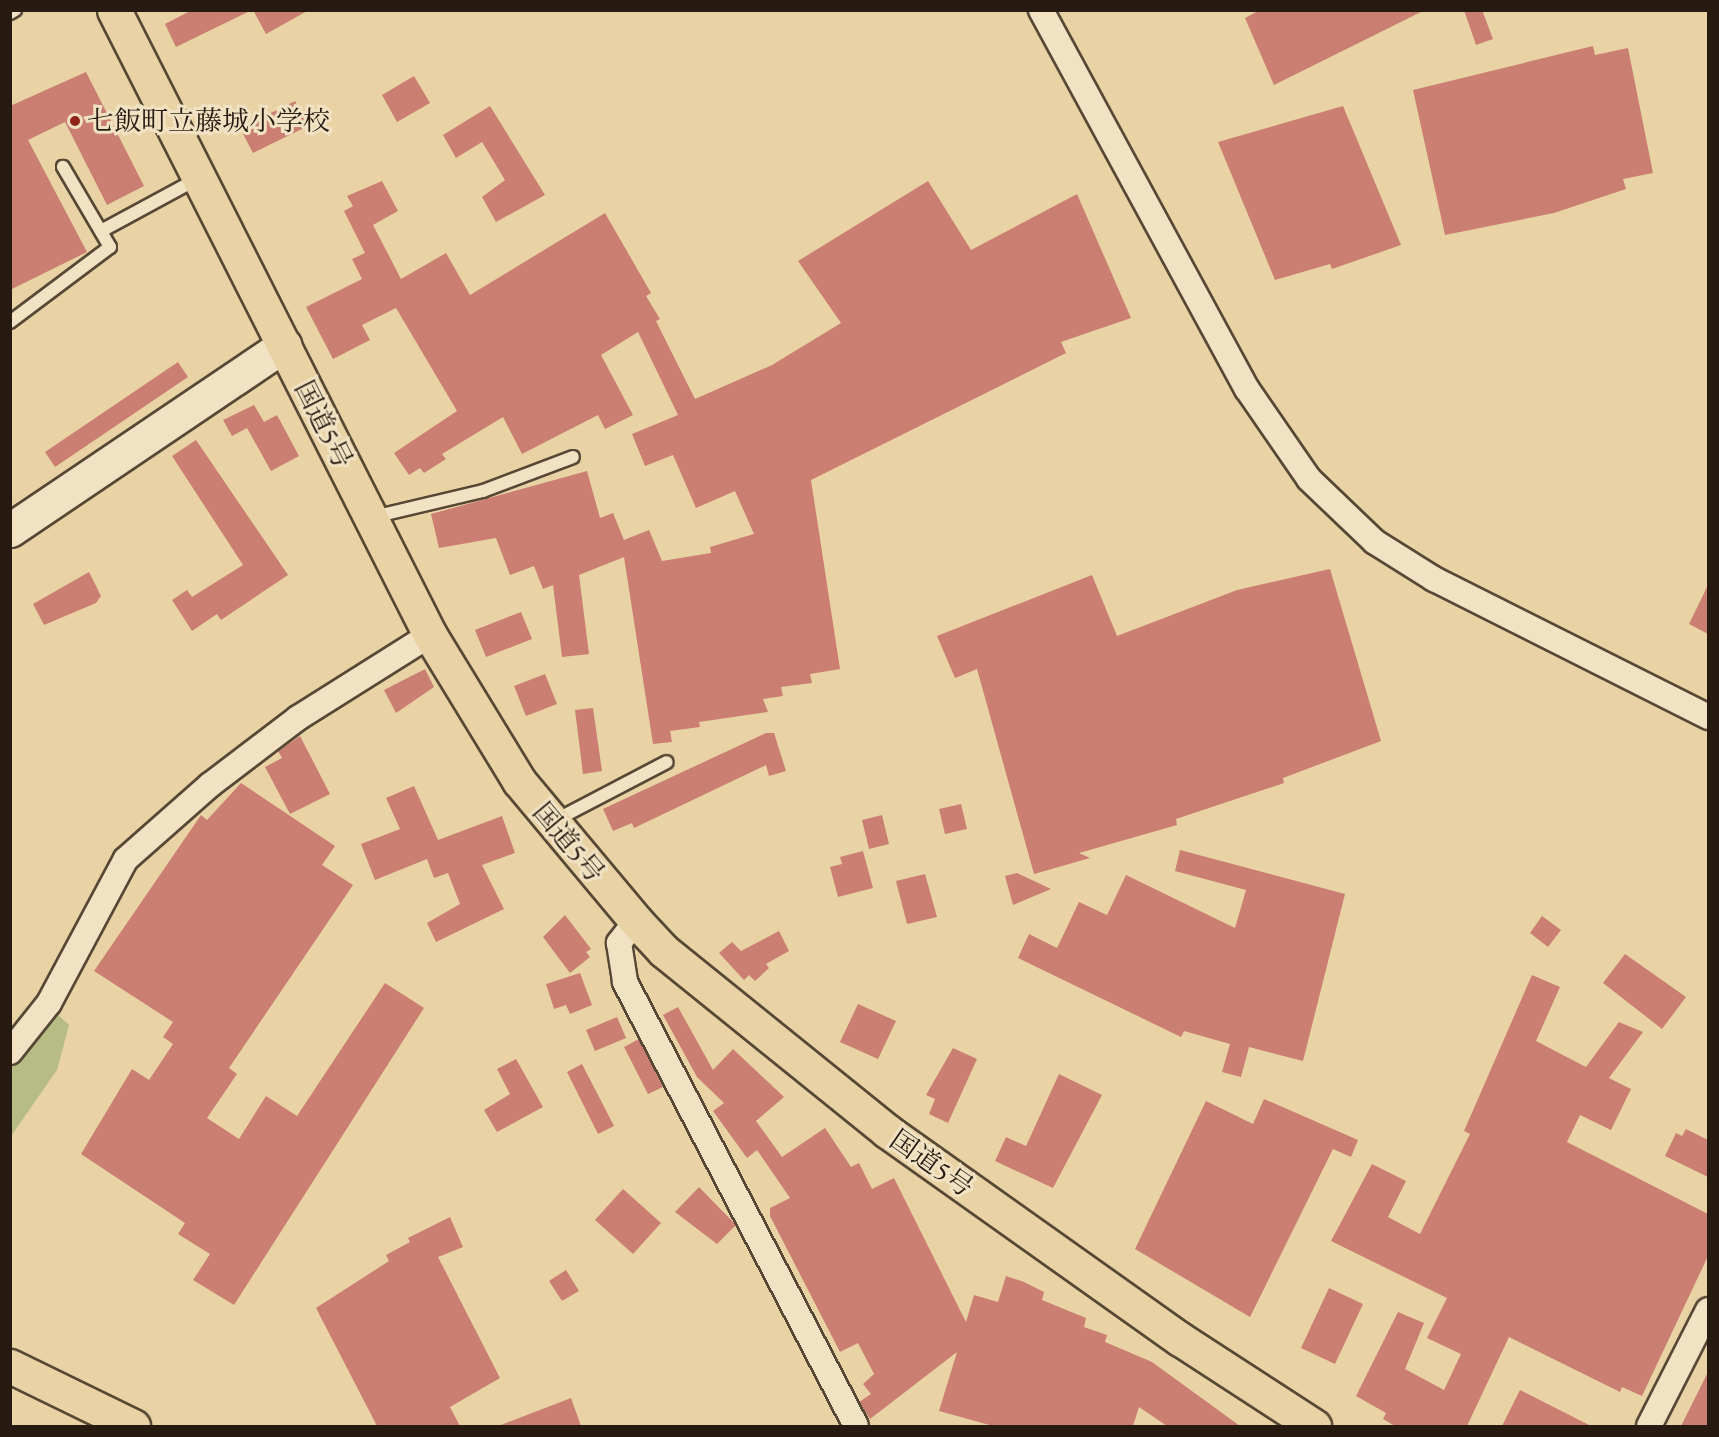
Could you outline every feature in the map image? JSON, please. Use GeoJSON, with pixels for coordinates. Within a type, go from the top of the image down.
{"type":"FeatureCollection","features":[{"type":"Feature","properties":{"kind":"highway","name":"国道5号"},"geometry":{"type":"LineString","coordinates":[[114,10],[201,177],[430,635],[519,782],[636,921],[664,951],[887,1131],[1180,1339],[1314,1426]]}},
{"type":"Feature","properties":{"kind":"highway"},"geometry":{"type":"LineString","coordinates":[[10,1366],[133,1426]]}},
{"type":"Feature","properties":{"kind":"street"},"geometry":{"type":"LineString","coordinates":[[1041,10],[1247,389],[1309,479],[1375,542],[1434,579],[1708,717]]}},
{"type":"Feature","properties":{"kind":"street"},"geometry":{"type":"LineString","coordinates":[[10,530],[284,345]]}},
{"type":"Feature","properties":{"kind":"street"},"geometry":{"type":"LineString","coordinates":[[10,1052],[49,1003],[126,859],[210,785],[298,718],[430,635]]}},
{"type":"Feature","properties":{"kind":"street"},"geometry":{"type":"LineString","coordinates":[[636,921],[620,943],[625,982],[856,1426]]}},
{"type":"Feature","properties":{"kind":"street"},"geometry":{"type":"LineString","coordinates":[[1649,1426],[1708,1310]]}},
{"type":"Feature","properties":{"kind":"lane"},"geometry":{"type":"LineString","coordinates":[[10,13],[15,10]]}},
{"type":"Feature","properties":{"kind":"lane"},"geometry":{"type":"LineString","coordinates":[[10,322],[110,247],[63,167]]}},
{"type":"Feature","properties":{"kind":"lane"},"geometry":{"type":"LineString","coordinates":[[100,231],[201,177]]}},
{"type":"Feature","properties":{"kind":"lane"},"geometry":{"type":"LineString","coordinates":[[371,517],[483,491],[573,457]]}},
{"type":"Feature","properties":{"kind":"lane"},"geometry":{"type":"LineString","coordinates":[[553,822],[667,762]]}},
{"type":"Feature","properties":{"kind":"green space"},"geometry":{"type":"Polygon","coordinates":[[[56,1013],[69,1025],[57,1070],[11,1136],[11,1058],[56,1013]]]}},
{"type":"Feature","properties":{"kind":"building"},"geometry":{"type":"Polygon","coordinates":[[[192,10],[252,10],[176,47],[165,24],[192,10]]]}},
{"type":"Feature","properties":{"kind":"building"},"geometry":{"type":"Polygon","coordinates":[[[253,10],[309,10],[266,34],[253,10]]]}},
{"type":"Feature","properties":{"kind":"building"},"geometry":{"type":"Polygon","coordinates":[[[1260,10],[1425,10],[1274,85],[1245,18],[1260,10]]]}},
{"type":"Feature","properties":{"kind":"building"},"geometry":{"type":"Polygon","coordinates":[[[1464,10],[1482,10],[1493,39],[1476,45],[1464,10]]]}},
{"type":"Feature","properties":{"kind":"building"},"geometry":{"type":"Polygon","coordinates":[[[1593,46],[1595,55],[1628,48],[1653,173],[1623,179],[1626,189],[1554,213],[1445,235],[1413,90],[1593,46]]]}},
{"type":"Feature","properties":{"kind":"building"},"geometry":{"type":"Polygon","coordinates":[[[86,72],[144,186],[107,205],[65,122],[28,140],[87,252],[10,290],[10,106],[86,72]]]}},
{"type":"Feature","properties":{"kind":"building"},"geometry":{"type":"Polygon","coordinates":[[[414,76],[430,103],[397,122],[382,95],[414,76]]]}},
{"type":"Feature","properties":{"kind":"building"},"geometry":{"type":"Polygon","coordinates":[[[295,101],[308,126],[253,153],[243,134],[256,127],[253,122],[295,101]]]}},
{"type":"Feature","properties":{"kind":"building"},"geometry":{"type":"Polygon","coordinates":[[[490,106],[545,195],[496,222],[482,197],[505,180],[482,142],[456,158],[443,135],[490,106]]]}},
{"type":"Feature","properties":{"kind":"building"},"geometry":{"type":"Polygon","coordinates":[[[1343,106],[1401,245],[1332,269],[1330,264],[1275,280],[1218,142],[1343,106]]]}},
{"type":"Feature","properties":{"kind":"building"},"geometry":{"type":"Polygon","coordinates":[[[382,181],[398,211],[373,225],[401,279],[446,253],[470,295],[605,213],[651,293],[646,296],[660,319],[656,321],[695,399],[772,365],[841,323],[798,261],[928,181],[971,250],[1077,194],[1131,318],[1061,342],[1066,353],[811,480],[840,669],[810,674],[812,683],[781,687],[783,696],[763,699],[768,712],[699,722],[700,727],[670,731],[672,742],[653,744],[624,557],[579,575],[589,654],[562,657],[553,585],[543,589],[534,566],[510,575],[496,538],[439,548],[431,514],[587,471],[600,518],[613,513],[624,540],[649,530],[662,561],[711,553],[710,547],[754,534],[735,491],[696,508],[673,455],[645,466],[632,434],[678,415],[638,332],[601,355],[633,415],[605,429],[598,415],[522,454],[503,417],[442,454],[446,459],[424,473],[420,468],[409,475],[394,453],[457,411],[396,308],[362,325],[370,340],[333,359],[306,307],[362,279],[352,259],[365,253],[344,211],[353,206],[347,196],[382,181]]]}},
{"type":"Feature","properties":{"kind":"building"},"geometry":{"type":"Polygon","coordinates":[[[178,362],[188,377],[55,467],[45,452],[178,362]]]}},
{"type":"Feature","properties":{"kind":"building"},"geometry":{"type":"Polygon","coordinates":[[[254,405],[264,422],[277,415],[299,456],[271,471],[247,428],[232,436],[223,420],[254,405]]]}},
{"type":"Feature","properties":{"kind":"building"},"geometry":{"type":"Polygon","coordinates":[[[196,440],[288,575],[221,620],[217,614],[192,631],[172,600],[187,590],[192,597],[243,565],[172,456],[196,440]]]}},
{"type":"Feature","properties":{"kind":"building"},"geometry":{"type":"Polygon","coordinates":[[[1330,569],[1381,741],[1283,778],[1284,783],[1176,819],[1177,825],[1079,853],[1090,858],[1034,874],[977,669],[955,678],[937,636],[1092,575],[1117,636],[1237,590],[1330,569]]]}},
{"type":"Feature","properties":{"kind":"building"},"geometry":{"type":"Polygon","coordinates":[[[89,572],[101,596],[96,603],[44,625],[33,604],[89,572]]]}},
{"type":"Feature","properties":{"kind":"building"},"geometry":{"type":"Polygon","coordinates":[[[1708,585],[1708,634],[1689,624],[1708,585]]]}},
{"type":"Feature","properties":{"kind":"building"},"geometry":{"type":"Polygon","coordinates":[[[521,612],[532,639],[486,657],[475,630],[521,612]]]}},
{"type":"Feature","properties":{"kind":"building"},"geometry":{"type":"Polygon","coordinates":[[[425,669],[434,687],[396,713],[384,690],[425,669]]]}},
{"type":"Feature","properties":{"kind":"building"},"geometry":{"type":"Polygon","coordinates":[[[545,674],[557,704],[526,716],[514,686],[545,674]]]}},
{"type":"Feature","properties":{"kind":"building"},"geometry":{"type":"Polygon","coordinates":[[[593,708],[602,771],[583,774],[575,710],[593,708]]]}},
{"type":"Feature","properties":{"kind":"building"},"geometry":{"type":"Polygon","coordinates":[[[766,733],[774,733],[786,771],[769,776],[766,765],[634,828],[632,823],[613,831],[603,809],[766,733]]]}},
{"type":"Feature","properties":{"kind":"building"},"geometry":{"type":"Polygon","coordinates":[[[300,736],[330,794],[290,814],[265,767],[282,758],[278,751],[300,736]]]}},
{"type":"Feature","properties":{"kind":"building"},"geometry":{"type":"Polygon","coordinates":[[[241,783],[335,846],[322,865],[353,885],[229,1068],[237,1074],[207,1118],[239,1139],[266,1096],[297,1116],[385,983],[424,1008],[234,1305],[193,1280],[210,1254],[178,1234],[185,1223],[81,1154],[132,1069],[149,1080],[173,1044],[163,1037],[173,1022],[94,971],[201,815],[207,820],[241,783]]]}},
{"type":"Feature","properties":{"kind":"building"},"geometry":{"type":"Polygon","coordinates":[[[414,786],[438,840],[502,816],[515,853],[482,865],[504,909],[436,942],[427,923],[460,904],[448,873],[434,878],[427,859],[375,880],[361,844],[400,829],[386,798],[414,786]]]}},
{"type":"Feature","properties":{"kind":"building"},"geometry":{"type":"Polygon","coordinates":[[[961,804],[967,829],[945,834],[939,809],[961,804]]]}},
{"type":"Feature","properties":{"kind":"building"},"geometry":{"type":"Polygon","coordinates":[[[882,815],[889,844],[869,849],[862,820],[882,815]]]}},
{"type":"Feature","properties":{"kind":"building"},"geometry":{"type":"Polygon","coordinates":[[[1180,850],[1345,894],[1303,1061],[1249,1047],[1241,1077],[1222,1072],[1230,1044],[1184,1031],[1181,1037],[1018,958],[1029,934],[1057,948],[1079,902],[1107,915],[1126,875],[1235,928],[1246,890],[1175,871],[1180,850]]]}},
{"type":"Feature","properties":{"kind":"building"},"geometry":{"type":"Polygon","coordinates":[[[863,851],[873,888],[838,897],[830,867],[842,864],[840,857],[863,851]]]}},
{"type":"Feature","properties":{"kind":"building"},"geometry":{"type":"Polygon","coordinates":[[[1017,873],[1051,889],[1013,905],[1005,876],[1017,873]]]}},
{"type":"Feature","properties":{"kind":"building"},"geometry":{"type":"Polygon","coordinates":[[[925,874],[937,917],[907,924],[896,881],[925,874]]]}},
{"type":"Feature","properties":{"kind":"building"},"geometry":{"type":"Polygon","coordinates":[[[565,915],[591,949],[586,952],[590,957],[570,973],[543,937],[565,915]]]}},
{"type":"Feature","properties":{"kind":"building"},"geometry":{"type":"Polygon","coordinates":[[[1542,916],[1561,930],[1548,947],[1530,933],[1542,916]]]}},
{"type":"Feature","properties":{"kind":"building"},"geometry":{"type":"Polygon","coordinates":[[[779,931],[789,951],[766,964],[769,968],[755,981],[749,975],[744,980],[719,953],[732,942],[741,951],[779,931]]]}},
{"type":"Feature","properties":{"kind":"building"},"geometry":{"type":"Polygon","coordinates":[[[1625,954],[1686,997],[1662,1029],[1603,983],[1625,954]]]}},
{"type":"Feature","properties":{"kind":"building"},"geometry":{"type":"Polygon","coordinates":[[[580,973],[592,1005],[570,1014],[566,1005],[554,1009],[546,984],[580,973]]]}},
{"type":"Feature","properties":{"kind":"building"},"geometry":{"type":"Polygon","coordinates":[[[1532,975],[1560,987],[1536,1041],[1586,1067],[1619,1022],[1643,1032],[1609,1078],[1631,1089],[1611,1130],[1580,1115],[1567,1142],[1708,1214],[1708,1256],[1642,1396],[1622,1387],[1620,1392],[1509,1337],[1467,1426],[1395,1426],[1383,1419],[1386,1413],[1356,1396],[1398,1312],[1424,1323],[1405,1369],[1444,1390],[1461,1354],[1427,1338],[1447,1298],[1331,1241],[1372,1164],[1406,1181],[1388,1217],[1420,1234],[1470,1134],[1464,1131],[1532,975]]]}},
{"type":"Feature","properties":{"kind":"building"},"geometry":{"type":"Polygon","coordinates":[[[858,1004],[896,1021],[878,1059],[840,1042],[858,1004]]]}},
{"type":"Feature","properties":{"kind":"building"},"geometry":{"type":"Polygon","coordinates":[[[678,1007],[713,1070],[733,1049],[784,1097],[756,1121],[782,1157],[825,1128],[851,1167],[859,1163],[872,1189],[894,1178],[966,1322],[974,1295],[998,1302],[1006,1276],[1024,1282],[1044,1292],[1042,1300],[1086,1318],[1084,1327],[1107,1335],[1105,1342],[1152,1362],[1240,1426],[1167,1426],[1139,1407],[1133,1426],[993,1426],[939,1411],[957,1352],[870,1419],[859,1402],[871,1394],[863,1384],[874,1374],[858,1343],[840,1352],[770,1216],[770,1208],[790,1198],[757,1150],[747,1158],[713,1111],[724,1103],[697,1077],[663,1015],[678,1007]]]}},
{"type":"Feature","properties":{"kind":"building"},"geometry":{"type":"Polygon","coordinates":[[[617,1017],[626,1038],[595,1051],[586,1030],[617,1017]]]}},
{"type":"Feature","properties":{"kind":"building"},"geometry":{"type":"Polygon","coordinates":[[[639,1039],[663,1087],[648,1094],[624,1047],[639,1039]]]}},
{"type":"Feature","properties":{"kind":"building"},"geometry":{"type":"Polygon","coordinates":[[[953,1048],[977,1059],[948,1123],[929,1114],[935,1099],[926,1095],[953,1048]]]}},
{"type":"Feature","properties":{"kind":"building"},"geometry":{"type":"Polygon","coordinates":[[[516,1059],[543,1107],[497,1132],[484,1110],[510,1094],[497,1069],[516,1059]]]}},
{"type":"Feature","properties":{"kind":"building"},"geometry":{"type":"Polygon","coordinates":[[[582,1064],[614,1126],[598,1134],[567,1072],[582,1064]]]}},
{"type":"Feature","properties":{"kind":"building"},"geometry":{"type":"Polygon","coordinates":[[[1059,1074],[1102,1095],[1053,1188],[995,1161],[1006,1137],[1026,1146],[1059,1074]]]}},
{"type":"Feature","properties":{"kind":"building"},"geometry":{"type":"Polygon","coordinates":[[[1264,1099],[1358,1140],[1351,1157],[1333,1149],[1250,1317],[1135,1249],[1206,1101],[1253,1124],[1264,1099]]]}},
{"type":"Feature","properties":{"kind":"building"},"geometry":{"type":"Polygon","coordinates":[[[1686,1129],[1708,1140],[1708,1177],[1665,1156],[1676,1133],[1682,1136],[1686,1129]]]}},
{"type":"Feature","properties":{"kind":"building"},"geometry":{"type":"Polygon","coordinates":[[[699,1187],[736,1225],[717,1244],[675,1212],[699,1187]]]}},
{"type":"Feature","properties":{"kind":"building"},"geometry":{"type":"Polygon","coordinates":[[[623,1189],[661,1223],[633,1254],[595,1220],[623,1189]]]}},
{"type":"Feature","properties":{"kind":"building"},"geometry":{"type":"Polygon","coordinates":[[[450,1217],[463,1247],[438,1257],[500,1378],[450,1407],[460,1426],[377,1426],[316,1308],[389,1261],[386,1255],[410,1242],[408,1238],[450,1217]]]}},
{"type":"Feature","properties":{"kind":"building"},"geometry":{"type":"Polygon","coordinates":[[[566,1270],[579,1291],[562,1301],[549,1281],[566,1270]]]}},
{"type":"Feature","properties":{"kind":"building"},"geometry":{"type":"Polygon","coordinates":[[[1329,1288],[1363,1304],[1335,1364],[1301,1348],[1329,1288]]]}},
{"type":"Feature","properties":{"kind":"building"},"geometry":{"type":"Polygon","coordinates":[[[1708,1372],[1708,1426],[1681,1426],[1708,1372]]]}},
{"type":"Feature","properties":{"kind":"building"},"geometry":{"type":"Polygon","coordinates":[[[1520,1390],[1591,1426],[1502,1426],[1520,1390]]]}},
{"type":"Feature","properties":{"kind":"building"},"geometry":{"type":"Polygon","coordinates":[[[571,1398],[581,1426],[501,1426],[501,1425],[571,1398]]]}},
{"type":"Feature","properties":{"kind":"place","name":"七飯町立藤城小学校"},"geometry":{"type":"Point","coordinates":[75,121]}}]}
